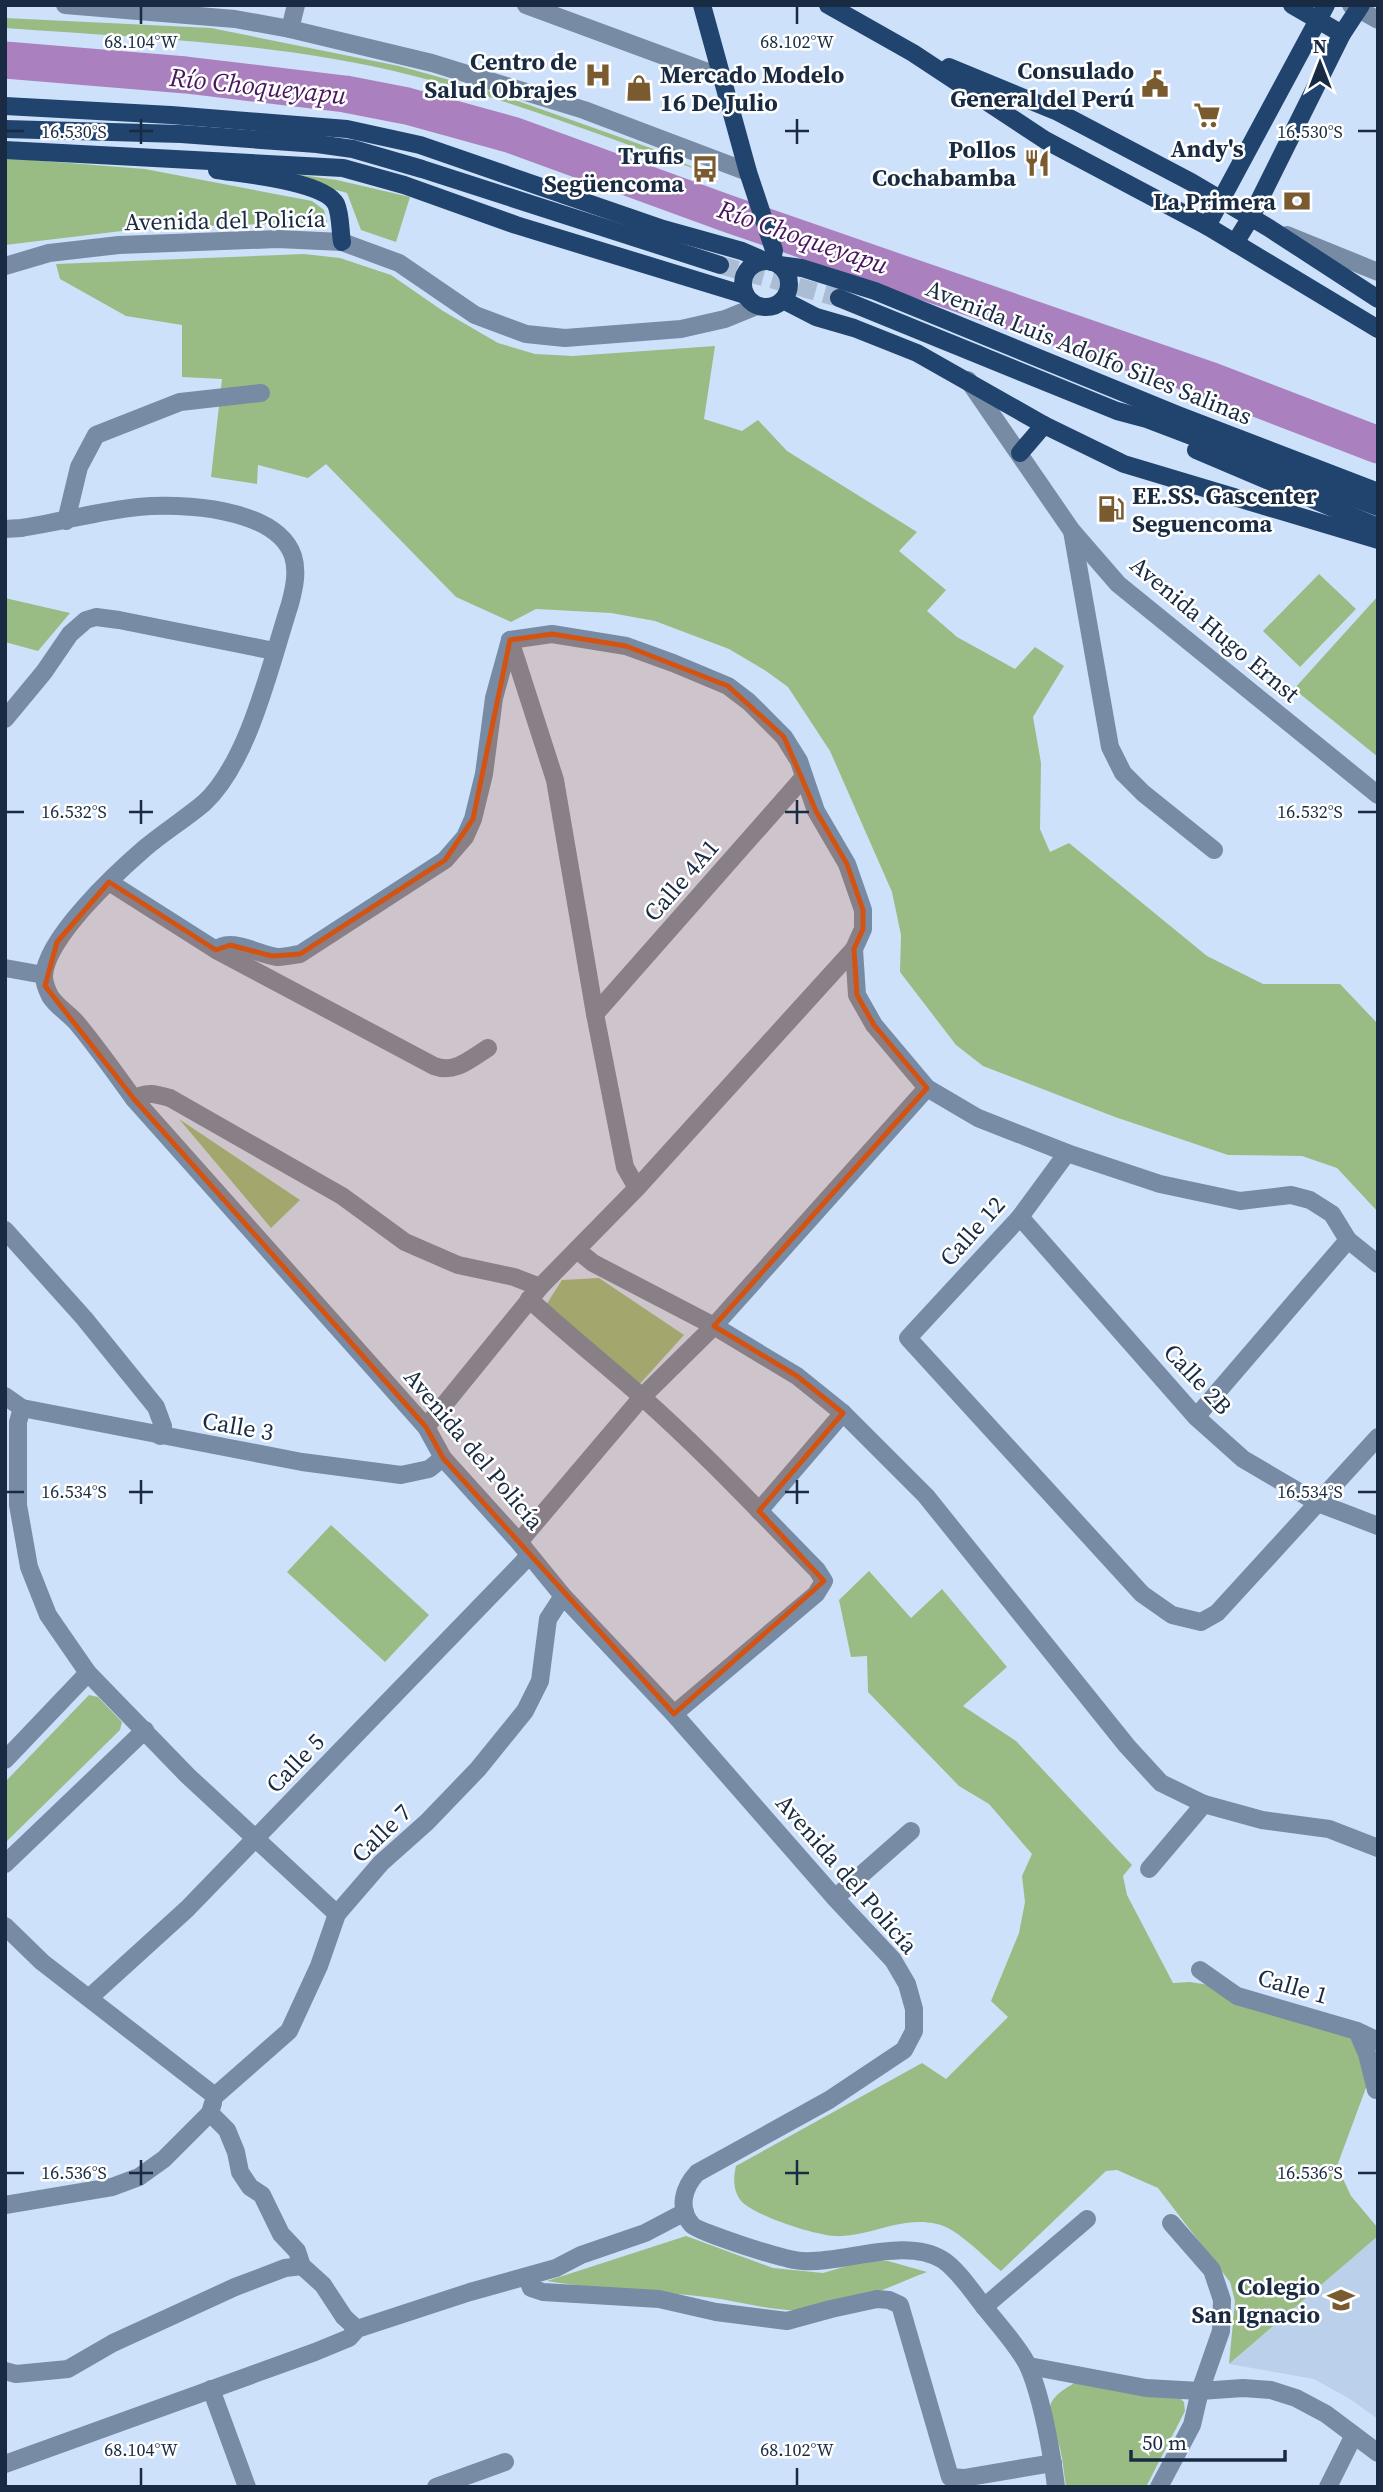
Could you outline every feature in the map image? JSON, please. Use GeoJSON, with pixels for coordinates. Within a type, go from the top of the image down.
{"type":"FeatureCollection","features":[{"type":"Feature","properties":{"kind":"main road"},"geometry":{"type":"LineString","coordinates":[[5,150],[343,168],[404,185],[516,225],[771,307],[783,300],[789,286],[788,278],[772,260],[759,202],[748,172],[702,5]]}},
{"type":"Feature","properties":{"kind":"main road"},"geometry":{"type":"LineString","coordinates":[[828,5],[913,53],[1045,140],[1207,226],[1378,329]]}},
{"type":"Feature","properties":{"kind":"main road"},"geometry":{"type":"LineString","coordinates":[[1292,5],[1322,13],[1342,34]]}},
{"type":"Feature","properties":{"kind":"main road"},"geometry":{"type":"LineString","coordinates":[[1235,243],[1251,217],[1357,7]]}},
{"type":"Feature","properties":{"kind":"main road"},"geometry":{"type":"LineString","coordinates":[[1207,226],[1322,13]]}},
{"type":"Feature","properties":{"kind":"main road"},"geometry":{"type":"LineString","coordinates":[[913,53],[1058,112],[1222,200],[1378,299]]}},
{"type":"Feature","properties":{"kind":"main road","name":"Avenida Luis Adolfo Siles Salinas"},"geometry":{"type":"LineString","coordinates":[[5,106],[171,115],[347,129],[421,145],[663,229],[875,291],[1178,415],[1378,492]]}},
{"type":"Feature","properties":{"kind":"main road"},"geometry":{"type":"LineString","coordinates":[[5,111],[181,135]]}},
{"type":"Feature","properties":{"kind":"main road"},"geometry":{"type":"LineString","coordinates":[[5,129],[181,135],[353,149],[720,265]]}},
{"type":"Feature","properties":{"kind":"main road"},"geometry":{"type":"LineString","coordinates":[[158,160],[316,189],[335,202],[342,242]]}},
{"type":"Feature","properties":{"kind":"main road"},"geometry":{"type":"LineString","coordinates":[[751,301],[743,281],[745,273],[756,263],[772,260]]}},
{"type":"Feature","properties":{"kind":"main road"},"geometry":{"type":"LineString","coordinates":[[839,298],[1117,411],[1147,419],[1378,507]]}},
{"type":"Feature","properties":{"kind":"main road"},"geometry":{"type":"LineString","coordinates":[[783,300],[816,317],[854,328],[917,353],[1044,425],[1124,464],[1378,540]]}},
{"type":"Feature","properties":{"kind":"main road"},"geometry":{"type":"LineString","coordinates":[[1117,411],[1141,426],[1378,527]]}},
{"type":"Feature","properties":{"kind":"main road"},"geometry":{"type":"LineString","coordinates":[[1020,453],[1044,425]]}},
{"type":"Feature","properties":{"kind":"street"},"geometry":{"type":"LineString","coordinates":[[65,5],[235,19],[290,29],[432,63],[571,106],[748,172]]}},
{"type":"Feature","properties":{"kind":"street"},"geometry":{"type":"LineString","coordinates":[[290,29],[296,5]]}},
{"type":"Feature","properties":{"kind":"street"},"geometry":{"type":"LineString","coordinates":[[526,5],[721,77]]}},
{"type":"Feature","properties":{"kind":"street"},"geometry":{"type":"LineString","coordinates":[[1357,7],[1378,20]]}},
{"type":"Feature","properties":{"kind":"street"},"geometry":{"type":"LineString","coordinates":[[1269,228],[1378,272]]}},
{"type":"Feature","properties":{"kind":"street","name":"Avenida del Policía"},"geometry":{"type":"LineString","coordinates":[[5,266],[49,253],[119,245],[278,239],[342,242],[399,263],[475,315],[526,334],[565,338],[681,329],[725,318],[751,301]]}},
{"type":"Feature","properties":{"kind":"street","name":"Avenida Hugo Ernst"},"geometry":{"type":"LineString","coordinates":[[968,380],[1072,531],[1118,584],[1378,795]]}},
{"type":"Feature","properties":{"kind":"street"},"geometry":{"type":"LineString","coordinates":[[66,521],[79,467],[96,435],[180,402],[261,393]]}},
{"type":"Feature","properties":{"kind":"street"},"geometry":{"type":"LineString","coordinates":[[5,529],[138,507],[224,511],[265,526],[285,542],[293,556],[295,571],[294,588],[254,715],[235,760],[220,784],[206,801],[145,848],[74,919],[49,956],[44,975],[5,968]]}},
{"type":"Feature","properties":{"kind":"street"},"geometry":{"type":"LineString","coordinates":[[1072,531],[1110,747],[1129,780],[1214,850]]}},
{"type":"Feature","properties":{"kind":"street"},"geometry":{"type":"LineString","coordinates":[[5,719],[44,672],[70,634],[86,620],[96,617],[274,651]]}},
{"type":"Feature","properties":{"kind":"street"},"geometry":{"type":"LineString","coordinates":[[426,1427],[534,1293],[637,1188],[854,949],[863,929],[863,910],[847,864],[816,811],[799,761],[784,737],[749,702],[728,686],[626,646],[552,634],[510,640]]}},
{"type":"Feature","properties":{"kind":"street"},"geometry":{"type":"LineString","coordinates":[[216,950],[221,945],[230,944],[272,956],[300,954],[445,860],[465,837],[473,819],[484,774],[494,698],[510,640]]}},
{"type":"Feature","properties":{"kind":"street"},"geometry":{"type":"LineString","coordinates":[[510,640],[555,780],[595,1014],[625,1167],[637,1188]]}},
{"type":"Feature","properties":{"kind":"street","name":"Calle 4A1"},"geometry":{"type":"LineString","coordinates":[[595,1014],[803,778]]}},
{"type":"Feature","properties":{"kind":"street"},"geometry":{"type":"LineString","coordinates":[[109,882],[216,950],[444,1070],[455,1068],[488,1048]]}},
{"type":"Feature","properties":{"kind":"street"},"geometry":{"type":"LineString","coordinates":[[854,949],[857,995],[874,1026],[927,1088],[978,1118],[1067,1153],[1160,1184],[1240,1201],[1291,1195],[1310,1200],[1332,1214],[1349,1240],[1378,1264]]}},
{"type":"Feature","properties":{"kind":"street","name":"Avenida del Policía"},"geometry":{"type":"LineString","coordinates":[[44,975],[45,986],[52,999],[103,1054],[134,1099],[426,1427],[443,1458],[563,1596],[674,1714],[893,1960],[907,1984],[914,2009],[914,2031],[904,2050],[829,2101],[697,2173],[685,2191],[685,2212]]}},
{"type":"Feature","properties":{"kind":"street","name":"Calle 5"},"geometry":{"type":"LineString","coordinates":[[89,1998],[187,1909],[255,1839],[524,1549],[642,1397],[715,1325],[927,1088]]}},
{"type":"Feature","properties":{"kind":"street"},"geometry":{"type":"LineString","coordinates":[[134,1099],[142,1094],[152,1093],[170,1098],[342,1196],[405,1242],[458,1265],[514,1277],[534,1293],[577,1343],[642,1397],[817,1570],[824,1581],[816,1594],[674,1714]]}},
{"type":"Feature","properties":{"kind":"street","name":"Calle 12"},"geometry":{"type":"LineString","coordinates":[[1067,1153],[1020,1217],[908,1338],[1142,1594],[1172,1615],[1201,1622],[1217,1613],[1318,1503]]}},
{"type":"Feature","properties":{"kind":"street","name":"Calle 2B"},"geometry":{"type":"LineString","coordinates":[[1020,1217],[1196,1417],[1244,1459],[1318,1503],[1378,1526]]}},
{"type":"Feature","properties":{"kind":"street"},"geometry":{"type":"LineString","coordinates":[[5,1230],[84,1318],[156,1407],[163,1426],[160,1436]]}},
{"type":"Feature","properties":{"kind":"street"},"geometry":{"type":"LineString","coordinates":[[1196,1417],[1349,1240]]}},
{"type":"Feature","properties":{"kind":"street"},"geometry":{"type":"LineString","coordinates":[[577,1250],[593,1263],[715,1325],[797,1376],[843,1413],[926,1496],[1127,1746],[1161,1783],[1204,1804],[1262,1821],[1329,1829],[1378,1848]]}},
{"type":"Feature","properties":{"kind":"street"},"geometry":{"type":"LineString","coordinates":[[5,1396],[22,1408],[18,1422],[18,1505],[29,1567],[48,1615],[88,1672],[255,1839],[337,1914]]}},
{"type":"Feature","properties":{"kind":"street","name":"Calle 3"},"geometry":{"type":"LineString","coordinates":[[22,1408],[302,1462],[401,1475],[429,1469],[443,1458]]}},
{"type":"Feature","properties":{"kind":"street"},"geometry":{"type":"LineString","coordinates":[[759,1511],[843,1413]]}},
{"type":"Feature","properties":{"kind":"street"},"geometry":{"type":"LineString","coordinates":[[1318,1503],[1378,1437]]}},
{"type":"Feature","properties":{"kind":"street","name":"Calle 7"},"geometry":{"type":"LineString","coordinates":[[5,2205],[112,2187],[139,2177],[164,2159],[213,2105],[289,2031],[319,1966],[337,1914],[381,1863],[427,1822],[478,1769],[525,1711],[540,1681],[548,1619],[563,1596]]}},
{"type":"Feature","properties":{"kind":"street"},"geometry":{"type":"LineString","coordinates":[[5,1760],[88,1672]]}},
{"type":"Feature","properties":{"kind":"street"},"geometry":{"type":"LineString","coordinates":[[5,1864],[145,1730]]}},
{"type":"Feature","properties":{"kind":"street"},"geometry":{"type":"LineString","coordinates":[[1149,1870],[1204,1804]]}},
{"type":"Feature","properties":{"kind":"street"},"geometry":{"type":"LineString","coordinates":[[835,1898],[911,1831]]}},
{"type":"Feature","properties":{"kind":"street"},"geometry":{"type":"LineString","coordinates":[[5,1926],[42,1962],[89,1998],[213,2105],[227,2130],[243,2177],[250,2187],[262,2195],[281,2234],[323,2284],[344,2316],[358,2329]]}},
{"type":"Feature","properties":{"kind":"street","name":"Calle 1"},"geometry":{"type":"LineString","coordinates":[[1200,1969],[1237,1996],[1357,2031],[1378,2040]]}},
{"type":"Feature","properties":{"kind":"street"},"geometry":{"type":"LineString","coordinates":[[1357,2031],[1367,2053],[1376,2090],[1378,2088]]}},
{"type":"Feature","properties":{"kind":"street"},"geometry":{"type":"LineString","coordinates":[[5,2464],[349,2338],[358,2329],[470,2292],[527,2277],[645,2233],[685,2212],[694,2226],[778,2257],[800,2261],[829,2261],[899,2251],[931,2255],[944,2261],[984,2307],[1029,2366],[1053,2463],[1056,2487]]}},
{"type":"Feature","properties":{"kind":"street"},"geometry":{"type":"LineString","coordinates":[[984,2307],[1087,2219]]}},
{"type":"Feature","properties":{"kind":"street"},"geometry":{"type":"LineString","coordinates":[[1158,2487],[1192,2425],[1199,2391],[1221,2331],[1222,2300],[1212,2270],[1171,2223]]}},
{"type":"Feature","properties":{"kind":"street"},"geometry":{"type":"LineString","coordinates":[[5,2371],[16,2374],[68,2369],[113,2343],[235,2287],[285,2268],[299,2258]]}},
{"type":"Feature","properties":{"kind":"street"},"geometry":{"type":"LineString","coordinates":[[527,2277],[531,2288],[543,2292],[659,2300],[716,2312],[787,2321],[858,2302],[889,2300],[900,2305],[950,2477],[964,2478],[1053,2463]]}},
{"type":"Feature","properties":{"kind":"street"},"geometry":{"type":"LineString","coordinates":[[1029,2366],[1146,2388],[1199,2391],[1243,2388],[1271,2390],[1296,2398],[1326,2414],[1378,2453]]}},
{"type":"Feature","properties":{"kind":"street"},"geometry":{"type":"LineString","coordinates":[[211,2389],[247,2487]]}},
{"type":"Feature","properties":{"kind":"street"},"geometry":{"type":"LineString","coordinates":[[1328,2487],[1354,2435]]}},
{"type":"Feature","properties":{"kind":"street"},"geometry":{"type":"LineString","coordinates":[[436,2487],[505,2462]]}},
{"type":"Feature","properties":{"kind":"highlighted area"},"geometry":{"type":"Polygon","coordinates":[[[552,634],[626,646],[728,686],[784,737],[816,811],[847,864],[863,910],[863,929],[854,949],[857,995],[874,1025],[927,1088],[714,1326],[797,1376],[843,1413],[759,1511],[824,1581],[674,1714],[443,1458],[426,1427],[134,1099],[45,986],[57,942],[109,882],[216,950],[230,945],[272,956],[300,954],[445,860],[473,819],[510,640],[552,634]]]}},
{"type":"Feature","properties":{"kind":"shaded area","name":"Colegio San Ignacio"},"geometry":{"type":"Polygon","coordinates":[[[1378,2236],[1378,2419],[1350,2399],[1314,2379],[1229,2364],[1378,2236]]]}},
{"type":"Feature","properties":{"kind":"green space"},"geometry":{"type":"Polygon","coordinates":[[[5,18],[211,28],[399,66],[490,91],[659,151],[701,171],[484,95],[360,64],[259,48],[5,28],[5,18]]]}},
{"type":"Feature","properties":{"kind":"green space"},"geometry":{"type":"Polygon","coordinates":[[[5,158],[145,169],[312,201],[324,210],[327,222],[147,228],[5,245],[5,158]]]}},
{"type":"Feature","properties":{"kind":"green space"},"geometry":{"type":"Polygon","coordinates":[[[266,170],[337,180],[410,197],[396,242],[361,230],[347,193],[266,170]]]}},
{"type":"Feature","properties":{"kind":"green space"},"geometry":{"type":"Polygon","coordinates":[[[304,254],[340,258],[391,275],[443,311],[498,343],[535,354],[573,356],[715,346],[704,419],[742,431],[758,420],[787,451],[917,532],[899,551],[946,590],[927,611],[957,637],[1015,669],[1035,647],[1064,666],[1033,717],[1041,763],[1040,829],[1050,852],[1069,843],[1207,956],[1263,984],[1340,984],[1378,1024],[1378,1212],[1337,1168],[1302,1156],[1228,1155],[1115,1117],[983,1066],[956,1045],[900,972],[901,935],[892,892],[830,751],[788,687],[729,649],[655,621],[611,613],[536,609],[511,622],[456,597],[326,464],[308,478],[258,465],[257,484],[211,477],[222,379],[182,377],[182,325],[126,316],[60,279],[56,264],[304,254]]]}},
{"type":"Feature","properties":{"kind":"green space"},"geometry":{"type":"Polygon","coordinates":[[[1319,574],[1356,609],[1300,667],[1263,631],[1319,574]]]}},
{"type":"Feature","properties":{"kind":"green space"},"geometry":{"type":"Polygon","coordinates":[[[1378,596],[1378,757],[1294,689],[1378,596]]]}},
{"type":"Feature","properties":{"kind":"green space"},"geometry":{"type":"Polygon","coordinates":[[[5,598],[70,613],[38,651],[5,642],[5,598]]]}},
{"type":"Feature","properties":{"kind":"green space"},"geometry":{"type":"Polygon","coordinates":[[[179,1119],[300,1200],[271,1228],[179,1119]]]}},
{"type":"Feature","properties":{"kind":"green space"},"geometry":{"type":"Polygon","coordinates":[[[599,1278],[684,1335],[638,1386],[546,1305],[562,1280],[599,1278]]]}},
{"type":"Feature","properties":{"kind":"green space"},"geometry":{"type":"Polygon","coordinates":[[[331,1525],[429,1615],[385,1662],[287,1572],[331,1525]]]}},
{"type":"Feature","properties":{"kind":"green space"},"geometry":{"type":"Polygon","coordinates":[[[869,1571],[911,1618],[942,1589],[1007,1667],[963,1706],[1016,1741],[1132,1865],[1123,1876],[1127,1895],[1173,1983],[1190,1982],[1216,1986],[1366,2036],[1377,2049],[1378,2078],[1370,2077],[1337,2166],[1351,2196],[1378,2228],[1378,2236],[1229,2364],[1235,2301],[1230,2282],[1158,2188],[1117,2170],[1106,2171],[1001,2271],[962,2237],[937,2224],[912,2222],[854,2235],[832,2236],[805,2230],[749,2208],[737,2194],[734,2180],[736,2166],[922,2063],[946,2079],[1008,2017],[991,2001],[1019,1933],[1025,1902],[1022,1876],[1032,1854],[989,1804],[959,1786],[868,1692],[867,1656],[851,1657],[839,1600],[869,1571]]]}},
{"type":"Feature","properties":{"kind":"green space"},"geometry":{"type":"Polygon","coordinates":[[[89,1695],[98,1697],[122,1722],[120,1730],[5,1843],[5,1782],[89,1695]]]}},
{"type":"Feature","properties":{"kind":"green space"},"geometry":{"type":"Polygon","coordinates":[[[686,2236],[773,2268],[823,2273],[864,2261],[888,2261],[927,2272],[870,2295],[811,2310],[771,2308],[706,2297],[547,2281],[686,2236]]]}},
{"type":"Feature","properties":{"kind":"green space"},"geometry":{"type":"Polygon","coordinates":[[[1078,2381],[1178,2396],[1184,2402],[1185,2411],[1146,2487],[1066,2487],[1050,2409],[1056,2396],[1078,2381]]]}},
{"type":"Feature","properties":{"kind":"waterway","name":"Río Choqueyapu"},"geometry":{"type":"LineString","coordinates":[[5,60],[186,75],[345,94],[407,106],[512,135],[726,213],[1212,381],[1378,445]]}},
{"type":"Feature","properties":{"kind":"tunnel"},"geometry":{"type":"LineString","coordinates":[[720,265],[839,298]]}},
{"type":"Feature","properties":{"kind":"place","name":"Centro de Salud Obrajes"},"geometry":{"type":"Point","coordinates":[598,75]}},
{"type":"Feature","properties":{"kind":"place","name":"Consulado General del Perú"},"geometry":{"type":"Point","coordinates":[1155,84]}},
{"type":"Feature","properties":{"kind":"place","name":"Mercado Modelo 16 De Julio"},"geometry":{"type":"Point","coordinates":[639,88]}},
{"type":"Feature","properties":{"kind":"place","name":"Andy's"},"geometry":{"type":"Point","coordinates":[1207,115]}},
{"type":"Feature","properties":{"kind":"place","name":"Pollos Cochabamba"},"geometry":{"type":"Point","coordinates":[1037,163]}},
{"type":"Feature","properties":{"kind":"place","name":"Trufis Següencoma"},"geometry":{"type":"Point","coordinates":[705,169]}},
{"type":"Feature","properties":{"kind":"place","name":"La Primera"},"geometry":{"type":"Point","coordinates":[1297,201]}},
{"type":"Feature","properties":{"kind":"place","name":"EE.SS. Gascenter Seguencoma"},"geometry":{"type":"Point","coordinates":[1111,509]}},
{"type":"Feature","properties":{"kind":"place","name":"Colegio San Ignacio"},"geometry":{"type":"Point","coordinates":[1341,2300]}}]}
